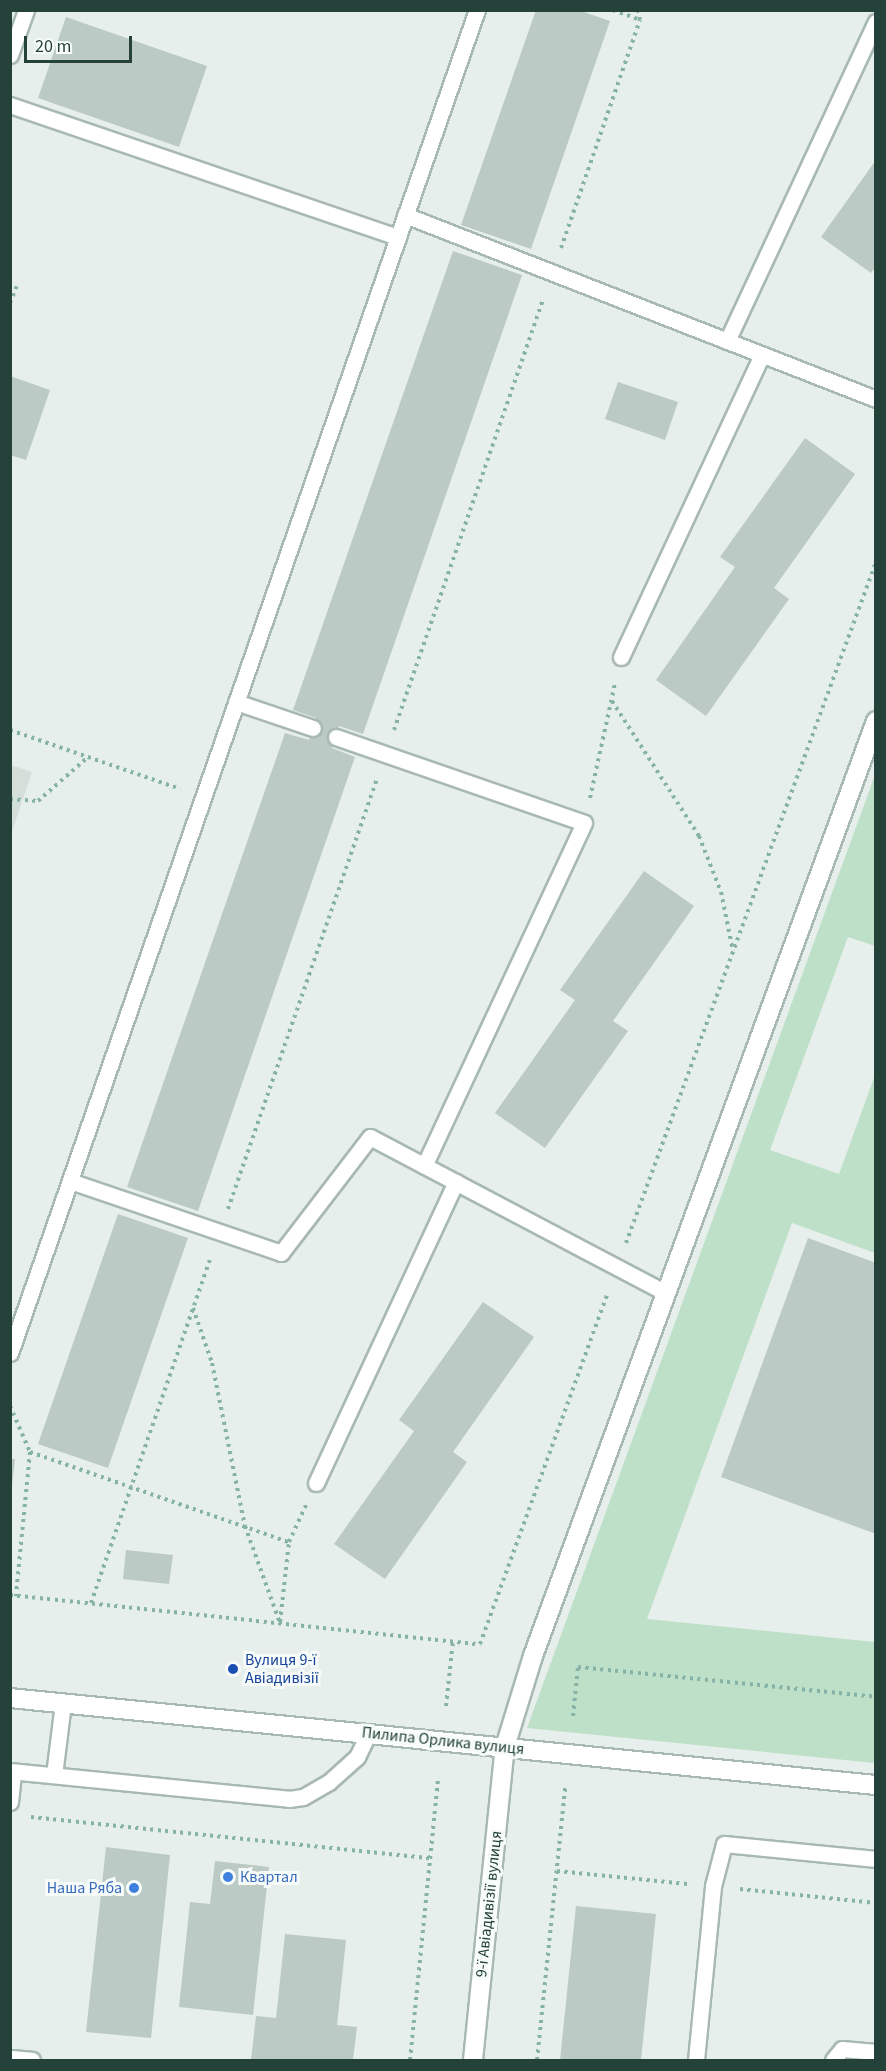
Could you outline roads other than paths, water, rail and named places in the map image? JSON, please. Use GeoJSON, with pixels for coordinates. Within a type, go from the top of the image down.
{"type":"FeatureCollection","features":[{"type":"Feature","properties":{"kind":"street","name":"9-ї Авіадивізії вулиця"},"geometry":{"type":"LineString","coordinates":[[473,2061],[505,1747],[533,1656],[876,721]]}},
{"type":"Feature","properties":{"kind":"street","name":"Пилипа Орлика вулиця"},"geometry":{"type":"LineString","coordinates":[[10,1698],[876,1785]]}},
{"type":"Feature","properties":{"kind":"lane"},"geometry":{"type":"LineString","coordinates":[[10,55],[26,10]]}},
{"type":"Feature","properties":{"kind":"lane"},"geometry":{"type":"LineString","coordinates":[[10,1353],[477,10]]}},
{"type":"Feature","properties":{"kind":"lane"},"geometry":{"type":"LineString","coordinates":[[727,341],[876,22]]}},
{"type":"Feature","properties":{"kind":"lane"},"geometry":{"type":"LineString","coordinates":[[10,105],[398,237]]}},
{"type":"Feature","properties":{"kind":"lane"},"geometry":{"type":"LineString","coordinates":[[405,215],[876,399]]}},
{"type":"Feature","properties":{"kind":"lane"},"geometry":{"type":"LineString","coordinates":[[621,657],[762,355]]}},
{"type":"Feature","properties":{"kind":"lane"},"geometry":{"type":"LineString","coordinates":[[237,702],[313,728]]}},
{"type":"Feature","properties":{"kind":"lane"},"geometry":{"type":"LineString","coordinates":[[336,737],[584,823],[424,1166]]}},
{"type":"Feature","properties":{"kind":"lane"},"geometry":{"type":"LineString","coordinates":[[70,1181],[281,1253],[370,1137],[666,1293]]}},
{"type":"Feature","properties":{"kind":"lane"},"geometry":{"type":"LineString","coordinates":[[316,1483],[456,1182]]}},
{"type":"Feature","properties":{"kind":"lane"},"geometry":{"type":"LineString","coordinates":[[54,1775],[63,1703]]}},
{"type":"Feature","properties":{"kind":"lane"},"geometry":{"type":"LineString","coordinates":[[10,1802],[12,1772],[289,1799],[303,1797],[329,1782],[357,1757],[368,1734]]}},
{"type":"Feature","properties":{"kind":"lane"},"geometry":{"type":"LineString","coordinates":[[696,2061],[713,1886],[724,1844],[876,1859]]}},
{"type":"Feature","properties":{"kind":"lane"},"geometry":{"type":"LineString","coordinates":[[833,2061],[842,2049],[876,2052]]}},
{"type":"Feature","properties":{"kind":"lane"},"geometry":{"type":"LineString","coordinates":[[10,2058],[32,2061]]}},
{"type":"Feature","properties":{"kind":"place","name":"Вулиця 9-ї Авіадивізії"},"geometry":{"type":"Point","coordinates":[233,1669]}},
{"type":"Feature","properties":{"kind":"place","name":"Квартал"},"geometry":{"type":"Point","coordinates":[228,1877]}},
{"type":"Feature","properties":{"kind":"place","name":"Наша Ряба"},"geometry":{"type":"Point","coordinates":[134,1888]}}]}
